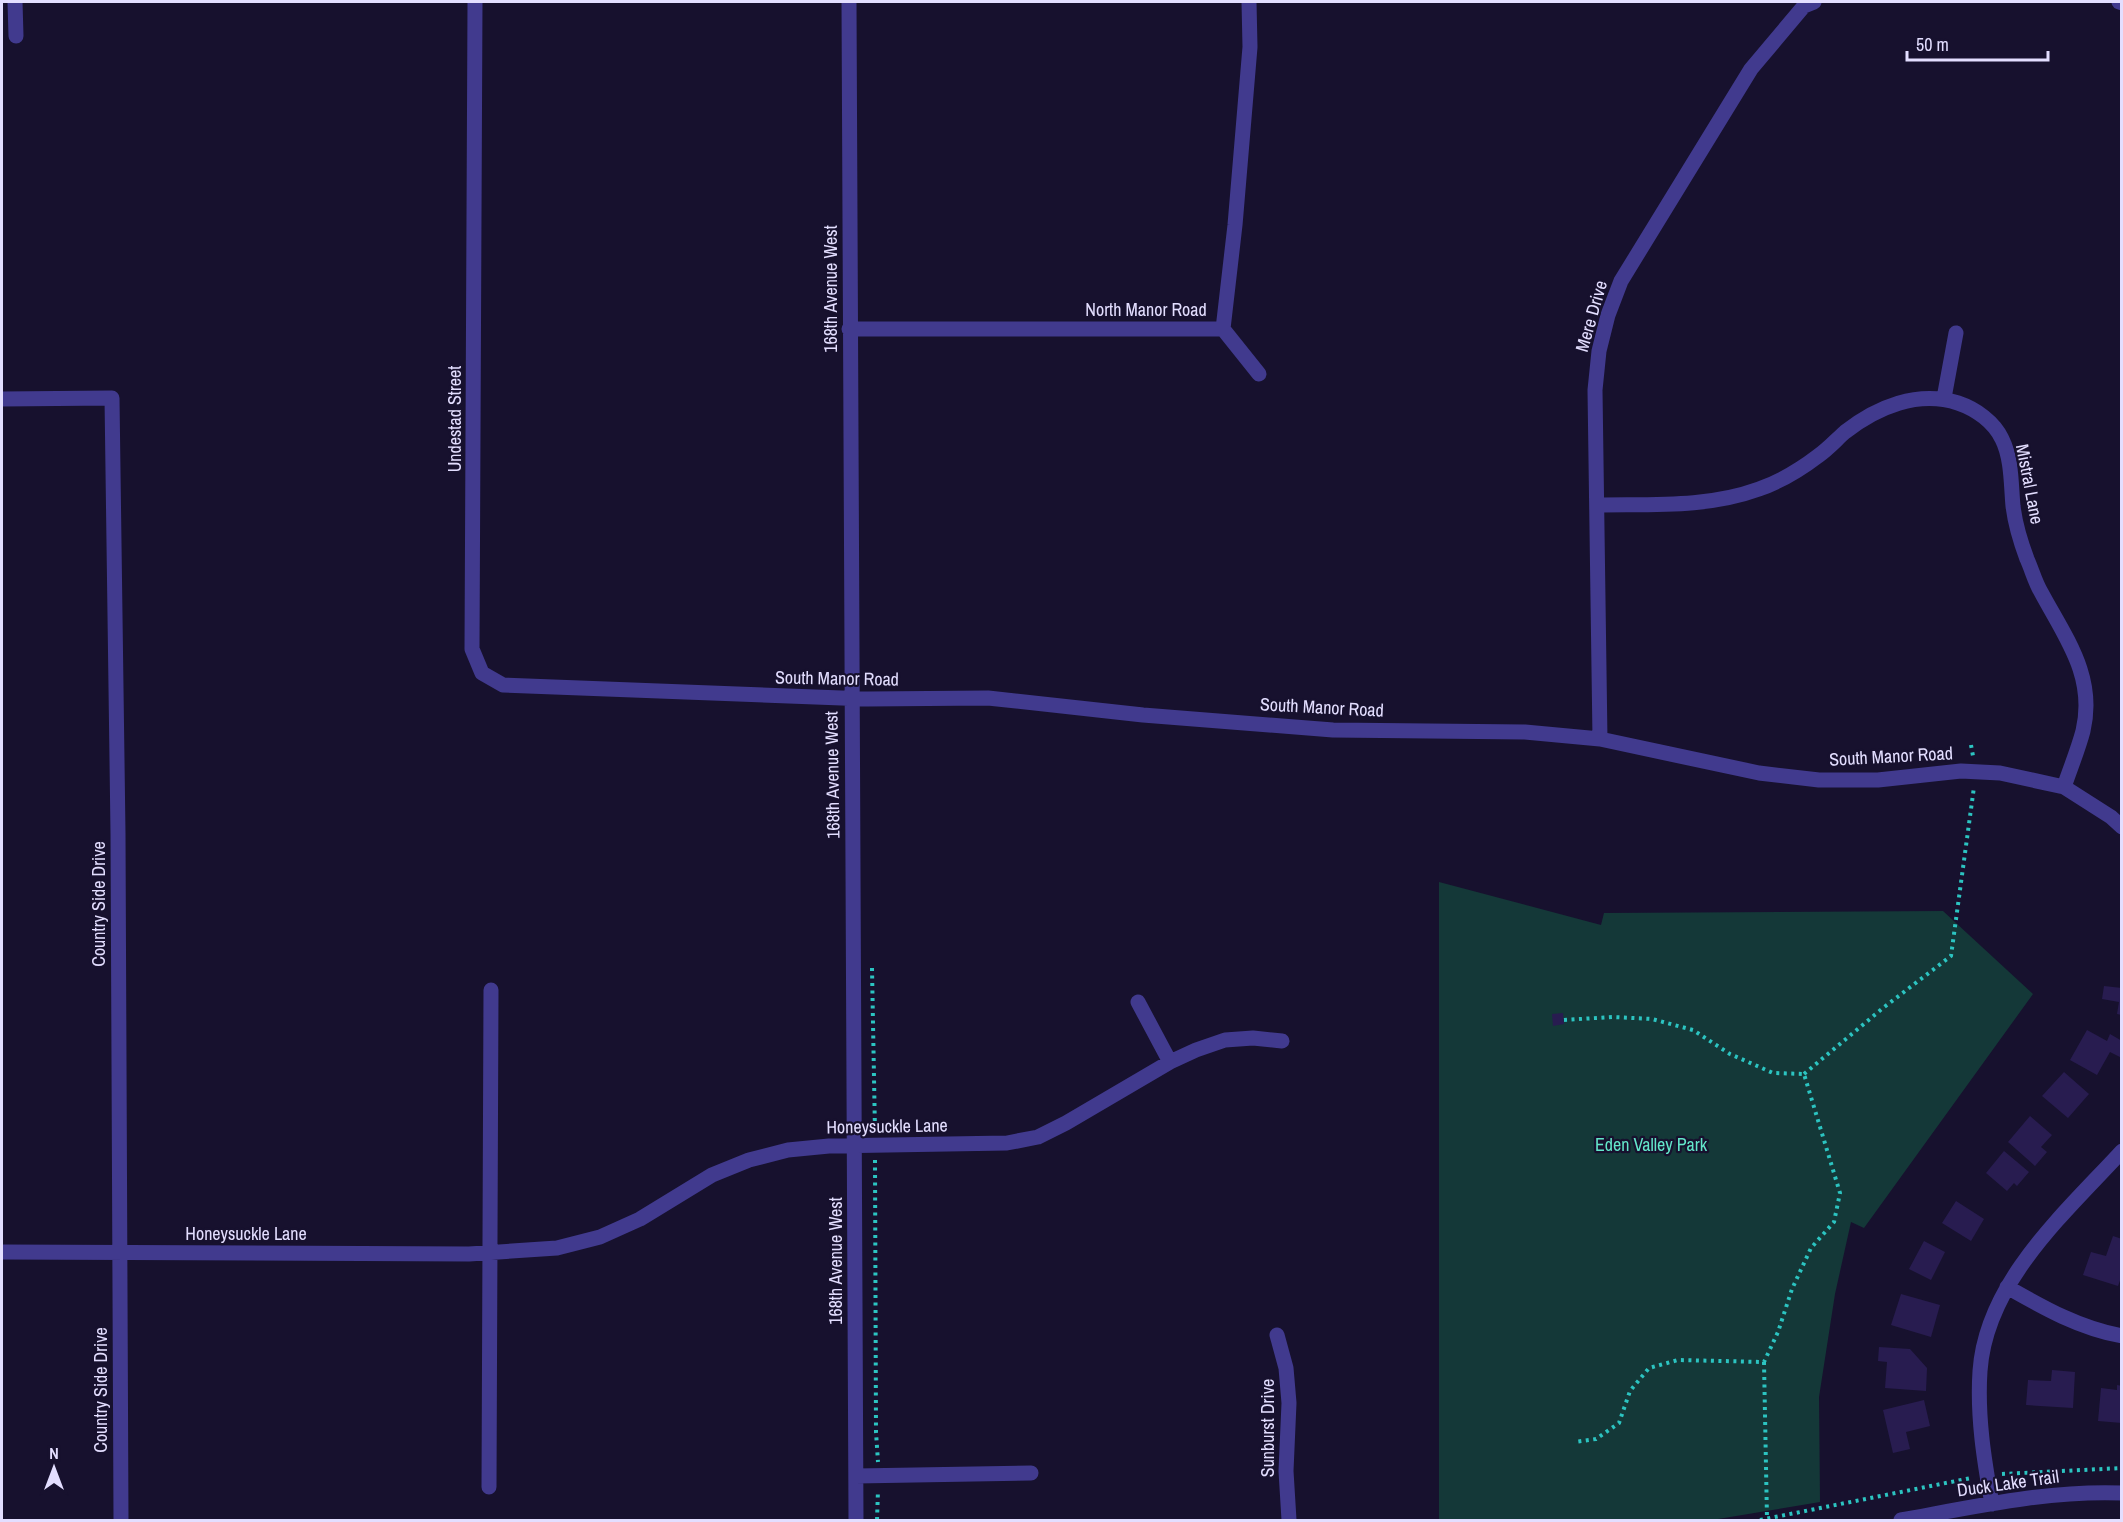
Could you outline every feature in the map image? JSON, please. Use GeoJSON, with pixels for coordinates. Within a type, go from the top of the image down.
{"type":"FeatureCollection","features":[{"type":"Feature","properties":{"kind":"street"},"geometry":{"type":"LineString","coordinates":[[15,2],[16,36]]}},
{"type":"Feature","properties":{"kind":"street","name":"Undestad Street"},"geometry":{"type":"LineString","coordinates":[[475,2],[472,649],[482,673],[503,685]]}},
{"type":"Feature","properties":{"kind":"street","name":"168th Avenue West"},"geometry":{"type":"LineString","coordinates":[[849,2],[856,1521]]}},
{"type":"Feature","properties":{"kind":"street","name":"North Manor Road"},"geometry":{"type":"LineString","coordinates":[[849,329],[1223,329],[1250,47],[1249,2]]}},
{"type":"Feature","properties":{"kind":"street","name":"Mere Drive"},"geometry":{"type":"LineString","coordinates":[[1600,739],[1595,390],[1599,351],[1608,315],[1621,281],[1751,69],[1806,3]]}},
{"type":"Feature","properties":{"kind":"street"},"geometry":{"type":"LineString","coordinates":[[1223,329],[1259,374]]}},
{"type":"Feature","properties":{"kind":"street"},"geometry":{"type":"LineString","coordinates":[[1944,398],[1956,333]]}},
{"type":"Feature","properties":{"kind":"street","name":"Country Side Drive"},"geometry":{"type":"LineString","coordinates":[[2,399],[112,398],[118,833],[121,1521]]}},
{"type":"Feature","properties":{"kind":"street","name":"Mistral Lane"},"geometry":{"type":"LineString","coordinates":[[1598,505],[1691,504],[1724,500],[1760,489],[1790,474],[1819,456],[1865,417],[1890,405],[1917,399],[1944,398],[1973,407],[1990,423],[2002,439],[2008,457],[2014,510],[2024,552],[2040,591],[2062,627],[2079,662],[2085,695],[2083,730],[2064,787]]}},
{"type":"Feature","properties":{"kind":"street","name":"South Manor Road"},"geometry":{"type":"LineString","coordinates":[[503,685],[851,699],[988,698],[1143,715],[1333,730],[1525,732],[1600,739],[1759,773],[1819,780],[1878,780],[1977,771],[2000,773],[2064,787],[2121,827]]}},
{"type":"Feature","properties":{"kind":"street"},"geometry":{"type":"LineString","coordinates":[[489,1487],[491,990]]}},
{"type":"Feature","properties":{"kind":"street"},"geometry":{"type":"LineString","coordinates":[[1138,1002],[1170,1062]]}},
{"type":"Feature","properties":{"kind":"street","name":"Honeysuckle Lane"},"geometry":{"type":"LineString","coordinates":[[2,1252],[490,1252],[557,1248],[600,1237],[640,1219],[712,1175],[749,1160],[788,1150],[854,1145],[1007,1143],[1038,1137],[1170,1062],[1225,1040],[1253,1038],[1281,1041]]}},
{"type":"Feature","properties":{"kind":"street"},"geometry":{"type":"LineString","coordinates":[[1992,1504],[1982,1445],[1980,1369],[1989,1331],[2007,1287],[2029,1253],[2121,1151]]}},
{"type":"Feature","properties":{"kind":"street"},"geometry":{"type":"LineString","coordinates":[[2007,1287],[2061,1317],[2103,1333],[2121,1336]]}},
{"type":"Feature","properties":{"kind":"street","name":"Sunburst Drive"},"geometry":{"type":"LineString","coordinates":[[1277,1335],[1286,1368],[1289,1403],[1286,1471],[1289,1521]]}},
{"type":"Feature","properties":{"kind":"street"},"geometry":{"type":"LineString","coordinates":[[856,1476],[1031,1473]]}},
{"type":"Feature","properties":{"kind":"street","name":"Duck Lake Trail"},"geometry":{"type":"LineString","coordinates":[[1901,1521],[1964,1515],[1992,1504],[2058,1495],[2121,1493]]}},
{"type":"Feature","properties":{"kind":"path"},"geometry":{"type":"LineString","coordinates":[[1564,1020],[1612,1017],[1652,1019],[1693,1030],[1730,1054],[1773,1073],[1804,1074],[1883,1008],[1951,956],[1977,771],[1971,745]]}},
{"type":"Feature","properties":{"kind":"path"},"geometry":{"type":"LineString","coordinates":[[1767,1519],[1764,1362],[1778,1332],[1792,1289],[1811,1248],[1834,1222],[1840,1193],[1804,1074]]}},
{"type":"Feature","properties":{"kind":"path"},"geometry":{"type":"LineString","coordinates":[[1574,1442],[1596,1439],[1619,1423],[1629,1390],[1649,1368],[1678,1360],[1764,1362]]}},
{"type":"Feature","properties":{"kind":"path"},"geometry":{"type":"LineString","coordinates":[[1760,1521],[1987,1474],[2121,1467]]}},
{"type":"Feature","properties":{"kind":"green space","name":"Eden Valley Park"},"geometry":{"type":"Polygon","coordinates":[[[1439,882],[1601,925],[1604,913],[1943,911],[2033,994],[1864,1228],[1851,1222],[1835,1294],[1819,1397],[1820,1502],[1712,1520],[1439,1520],[1439,882]]]}},
{"type":"Feature","properties":{"kind":"building"},"geometry":{"type":"Polygon","coordinates":[[[2104,986],[2122,988],[2122,1015],[2117,1014],[2119,1002],[2102,999],[2104,986]]]}},
{"type":"Feature","properties":{"kind":"building"},"geometry":{"type":"Polygon","coordinates":[[[1563,1013],[1564,1024],[1553,1026],[1552,1014],[1563,1013]]]}},
{"type":"Feature","properties":{"kind":"building"},"geometry":{"type":"Polygon","coordinates":[[[2087,1030],[2107,1041],[2110,1034],[2122,1041],[2122,1058],[2110,1052],[2097,1075],[2070,1060],[2087,1030]]]}},
{"type":"Feature","properties":{"kind":"building"},"geometry":{"type":"Polygon","coordinates":[[[2064,1072],[2089,1094],[2068,1118],[2042,1096],[2064,1072]]]}},
{"type":"Feature","properties":{"kind":"building"},"geometry":{"type":"Polygon","coordinates":[[[2030,1116],[2052,1135],[2041,1147],[2047,1152],[2035,1166],[2008,1142],[2030,1116]]]}},
{"type":"Feature","properties":{"kind":"building"},"geometry":{"type":"Polygon","coordinates":[[[2004,1151],[2029,1172],[2017,1186],[2014,1183],[2007,1191],[1986,1173],[2004,1151]]]}},
{"type":"Feature","properties":{"kind":"building"},"geometry":{"type":"Polygon","coordinates":[[[1956,1201],[1984,1219],[1971,1241],[1942,1223],[1956,1201]]]}},
{"type":"Feature","properties":{"kind":"building"},"geometry":{"type":"Polygon","coordinates":[[[2113,1236],[2122,1239],[2122,1275],[2118,1286],[2083,1275],[2091,1252],[2106,1256],[2113,1236]]]}},
{"type":"Feature","properties":{"kind":"building"},"geometry":{"type":"Polygon","coordinates":[[[1924,1241],[1945,1252],[1931,1280],[1909,1269],[1924,1241]]]}},
{"type":"Feature","properties":{"kind":"building"},"geometry":{"type":"Polygon","coordinates":[[[1901,1294],[1940,1305],[1931,1337],[1891,1325],[1901,1294]]]}},
{"type":"Feature","properties":{"kind":"building"},"geometry":{"type":"Polygon","coordinates":[[[1879,1347],[1910,1349],[1927,1368],[1926,1391],[1885,1388],[1887,1362],[1878,1361],[1879,1347]]]}},
{"type":"Feature","properties":{"kind":"building"},"geometry":{"type":"Polygon","coordinates":[[[2052,1370],[2075,1372],[2073,1408],[2026,1405],[2028,1380],[2051,1381],[2052,1370]]]}},
{"type":"Feature","properties":{"kind":"building"},"geometry":{"type":"Polygon","coordinates":[[[2117,1385],[2122,1386],[2122,1423],[2098,1421],[2101,1388],[2117,1390],[2117,1385]]]}},
{"type":"Feature","properties":{"kind":"building"},"geometry":{"type":"Polygon","coordinates":[[[1924,1400],[1930,1426],[1906,1432],[1910,1449],[1893,1453],[1883,1410],[1924,1400]]]}}]}
